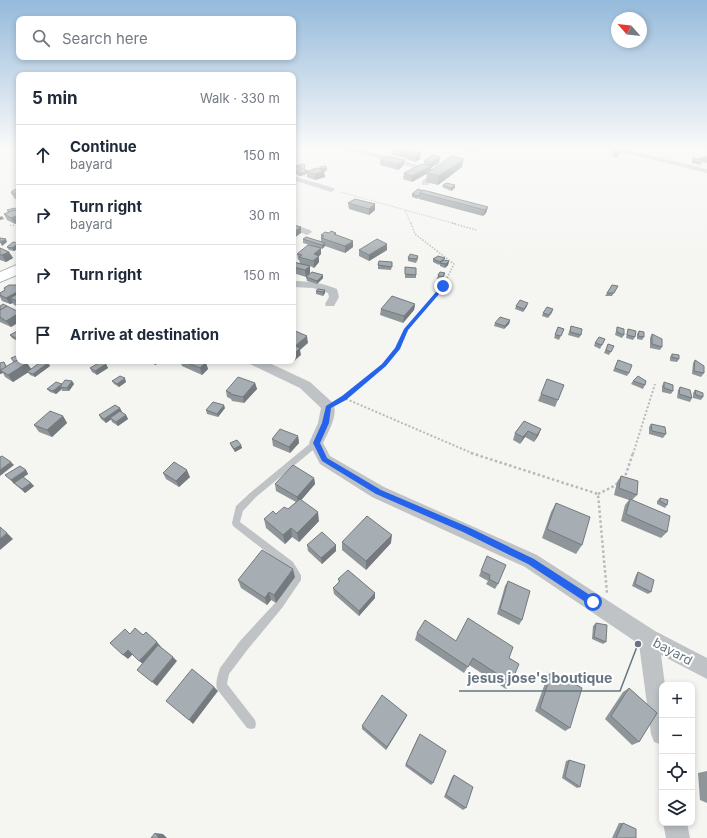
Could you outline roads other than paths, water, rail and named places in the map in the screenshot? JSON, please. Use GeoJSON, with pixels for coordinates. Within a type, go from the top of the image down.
{"type":"FeatureCollection","features":[{"type":"Feature","properties":{"kind":"main road"},"geometry":{"type":"LineString","coordinates":[[0,278],[16,270]]}},
{"type":"Feature","properties":{"kind":"street"},"geometry":{"type":"LineString","coordinates":[[319,186],[331,190]]}},
{"type":"Feature","properties":{"kind":"street"},"geometry":{"type":"LineString","coordinates":[[296,228],[307,232]]}},
{"type":"Feature","properties":{"kind":"street"},"geometry":{"type":"LineString","coordinates":[[296,284],[310,284],[325,287],[333,291],[334,297],[330,304]]}},
{"type":"Feature","properties":{"kind":"street"},"geometry":{"type":"LineString","coordinates":[[260,364],[304,385],[328,407],[325,423],[316,443]]}},
{"type":"Feature","properties":{"kind":"street","name":"bayard"},"geometry":{"type":"LineString","coordinates":[[316,443],[325,460],[378,492],[531,561],[648,638],[707,669]]}},
{"type":"Feature","properties":{"kind":"street"},"geometry":{"type":"LineString","coordinates":[[648,638],[660,718]]}},
{"type":"Feature","properties":{"kind":"street"},"geometry":{"type":"LineString","coordinates":[[676,826],[678,838]]}},
{"type":"Feature","properties":{"kind":"lane"},"geometry":{"type":"LineString","coordinates":[[251,724],[221,685],[224,672],[244,645],[279,605],[296,580],[296,575],[290,565],[236,523],[239,509],[253,495],[316,443]]}},
{"type":"Feature","properties":{"kind":"place","name":"jesus jose's boutique"},"geometry":{"type":"Point","coordinates":[638,644]}}]}
